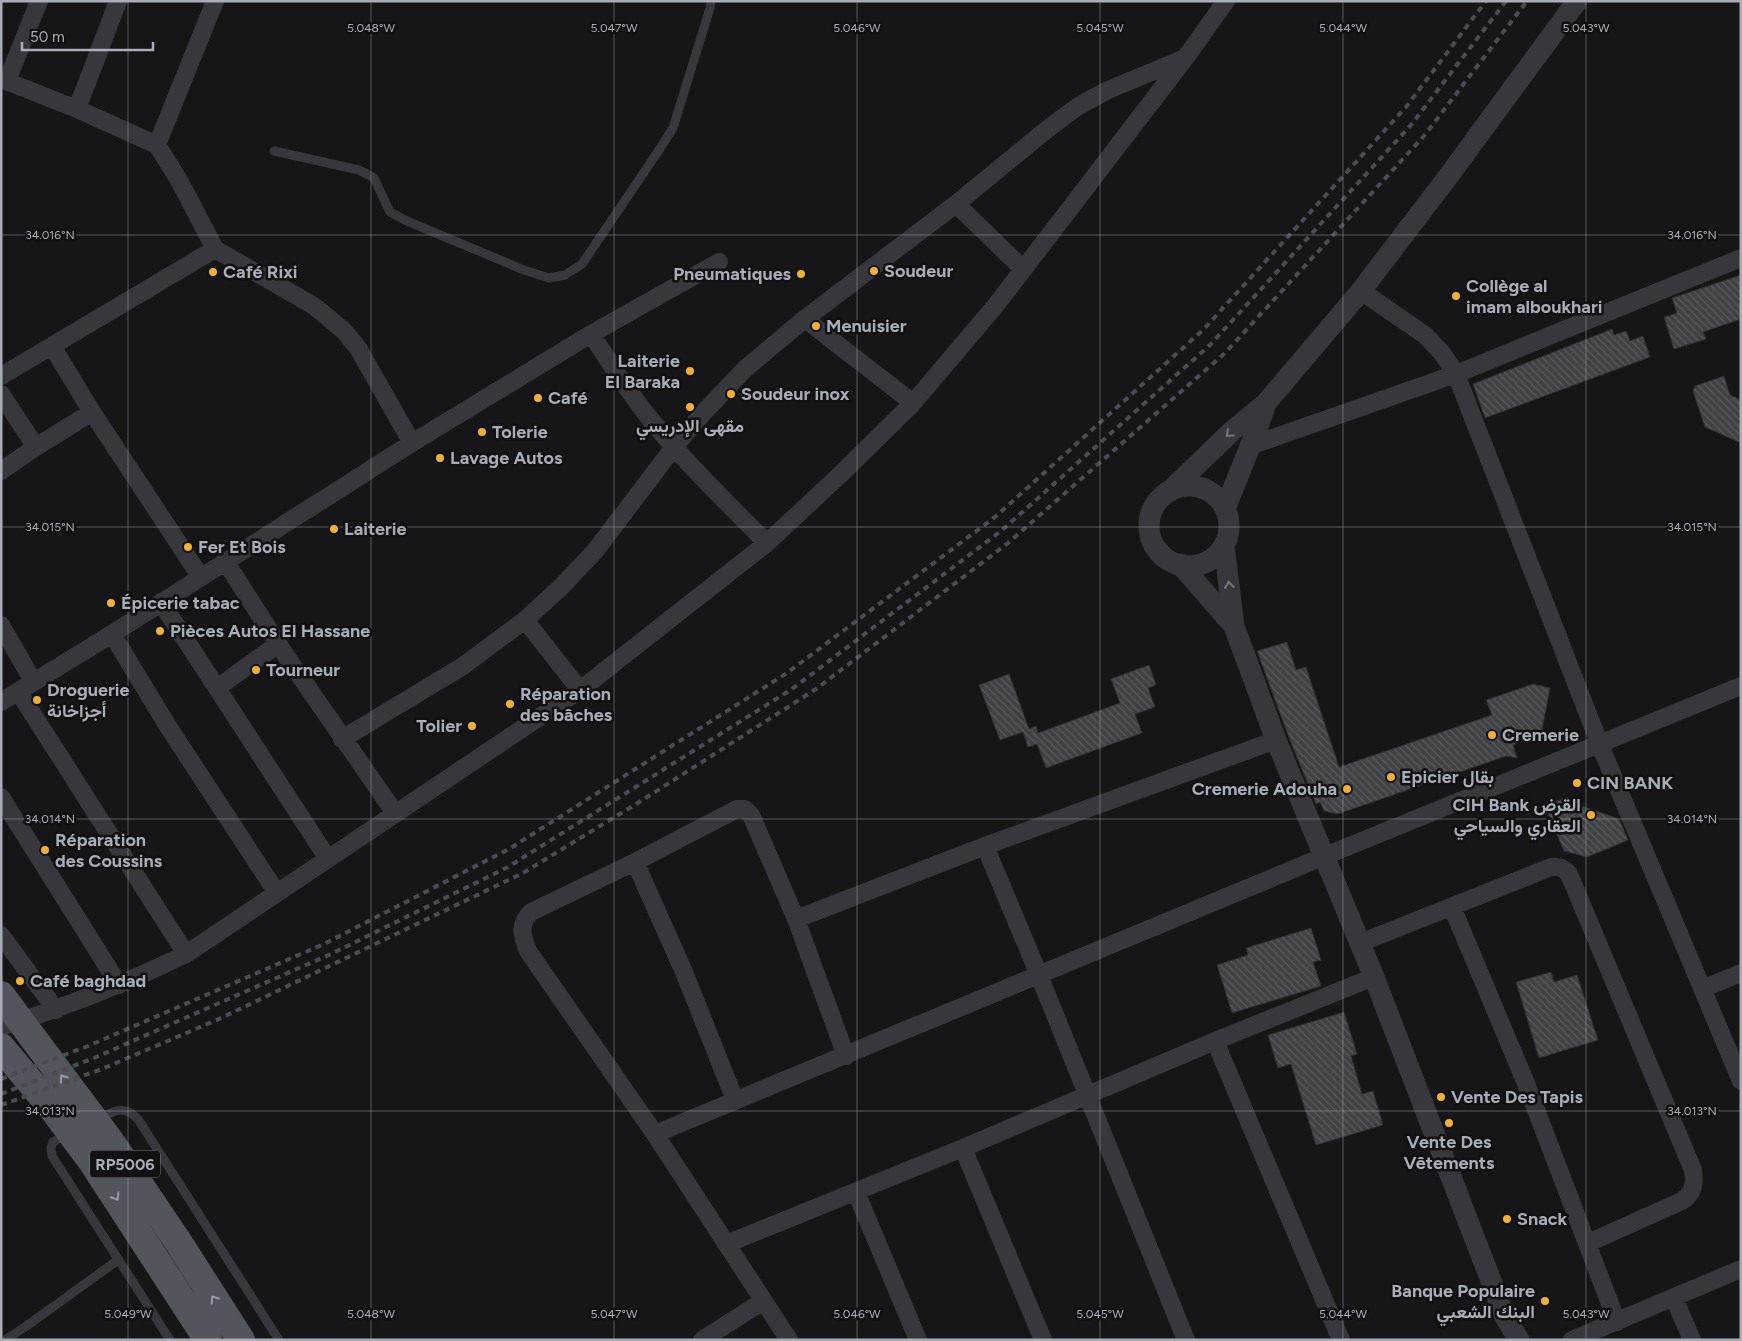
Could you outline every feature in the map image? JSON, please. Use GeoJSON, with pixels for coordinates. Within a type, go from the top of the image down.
{"type":"FeatureCollection","features":[{"type":"Feature","properties":{"kind":"main road","name":"RP5006"},"geometry":{"type":"LineString","coordinates":[[1,994],[113,1145],[177,1240],[240,1340]]}},
{"type":"Feature","properties":{"kind":"main road","name":"RP5006"},"geometry":{"type":"LineString","coordinates":[[1,1047],[52,1108],[93,1163],[208,1340]]}},
{"type":"Feature","properties":{"kind":"street"},"geometry":{"type":"LineString","coordinates":[[40,1],[4,80],[77,109],[158,145],[180,182],[215,249],[314,306],[344,331],[358,348],[412,443]]}},
{"type":"Feature","properties":{"kind":"street"},"geometry":{"type":"LineString","coordinates":[[77,109],[118,1]]}},
{"type":"Feature","properties":{"kind":"street"},"geometry":{"type":"LineString","coordinates":[[158,145],[215,1]]}},
{"type":"Feature","properties":{"kind":"street"},"geometry":{"type":"LineString","coordinates":[[1,1027],[48,1012],[119,985],[186,954],[580,690],[767,543],[913,403],[996,305],[1186,57],[1226,1]]}},
{"type":"Feature","properties":{"kind":"street"},"geometry":{"type":"LineString","coordinates":[[1171,490],[1188,486],[1205,490],[1216,497],[1225,509],[1228,535],[1224,545],[1217,553],[1204,562],[1189,565],[1180,564],[1168,560],[1161,554],[1153,543],[1149,531],[1149,522],[1153,509],[1163,495],[1171,490],[1232,431],[1266,403],[1362,291],[1576,1]]}},
{"type":"Feature","properties":{"kind":"street"},"geometry":{"type":"LineString","coordinates":[[342,739],[463,666],[525,620],[562,587],[595,551],[674,447],[705,411],[746,370],[805,319],[956,204],[1077,107],[1114,87],[1186,57]]}},
{"type":"Feature","properties":{"kind":"street"},"geometry":{"type":"LineString","coordinates":[[956,204],[1023,269]]}},
{"type":"Feature","properties":{"kind":"street"},"geometry":{"type":"LineString","coordinates":[[1,376],[215,249]]}},
{"type":"Feature","properties":{"kind":"street"},"geometry":{"type":"LineString","coordinates":[[1250,446],[1456,374],[1741,258]]}},
{"type":"Feature","properties":{"kind":"street"},"geometry":{"type":"LineString","coordinates":[[1,702],[112,634],[200,576],[412,443],[591,334],[719,262]]}},
{"type":"Feature","properties":{"kind":"street"},"geometry":{"type":"LineString","coordinates":[[1362,291],[1425,335],[1442,353],[1456,374],[1600,745],[1741,1080]]}},
{"type":"Feature","properties":{"kind":"street"},"geometry":{"type":"LineString","coordinates":[[805,319],[913,403]]}},
{"type":"Feature","properties":{"kind":"street"},"geometry":{"type":"LineString","coordinates":[[591,334],[634,398],[674,447],[767,543]]}},
{"type":"Feature","properties":{"kind":"street"},"geometry":{"type":"LineString","coordinates":[[52,346],[92,412],[200,576]]}},
{"type":"Feature","properties":{"kind":"street"},"geometry":{"type":"LineString","coordinates":[[1,394],[36,446]]}},
{"type":"Feature","properties":{"kind":"street"},"geometry":{"type":"LineString","coordinates":[[1225,509],[1266,403]]}},
{"type":"Feature","properties":{"kind":"street"},"geometry":{"type":"LineString","coordinates":[[1,471],[36,446],[92,412]]}},
{"type":"Feature","properties":{"kind":"street"},"geometry":{"type":"LineString","coordinates":[[1224,545],[1234,626],[1276,740],[1374,977],[1505,1317],[1519,1340]]}},
{"type":"Feature","properties":{"kind":"street"},"geometry":{"type":"LineString","coordinates":[[224,561],[342,739],[395,813]]}},
{"type":"Feature","properties":{"kind":"street"},"geometry":{"type":"LineString","coordinates":[[1180,564],[1234,626]]}},
{"type":"Feature","properties":{"kind":"street"},"geometry":{"type":"LineString","coordinates":[[161,602],[328,859]]}},
{"type":"Feature","properties":{"kind":"street"},"geometry":{"type":"LineString","coordinates":[[525,620],[580,690]]}},
{"type":"Feature","properties":{"kind":"street"},"geometry":{"type":"LineString","coordinates":[[1,625],[33,681]]}},
{"type":"Feature","properties":{"kind":"street"},"geometry":{"type":"LineString","coordinates":[[112,634],[169,728],[277,894]]}},
{"type":"Feature","properties":{"kind":"street"},"geometry":{"type":"LineString","coordinates":[[217,688],[278,644]]}},
{"type":"Feature","properties":{"kind":"street"},"geometry":{"type":"LineString","coordinates":[[655,1134],[1741,686]]}},
{"type":"Feature","properties":{"kind":"street"},"geometry":{"type":"LineString","coordinates":[[18,691],[186,954]]}},
{"type":"Feature","properties":{"kind":"street"},"geometry":{"type":"LineString","coordinates":[[796,919],[985,846],[1276,740]]}},
{"type":"Feature","properties":{"kind":"street"},"geometry":{"type":"LineString","coordinates":[[1,797],[119,985]]}},
{"type":"Feature","properties":{"kind":"street"},"geometry":{"type":"LineString","coordinates":[[789,1340],[655,1134],[528,951],[523,938],[522,928],[524,919],[531,912],[635,862],[737,809],[745,809],[751,815],[796,919],[846,1056]]}},
{"type":"Feature","properties":{"kind":"street"},"geometry":{"type":"LineString","coordinates":[[985,846],[1088,1095],[1186,1340]]}},
{"type":"Feature","properties":{"kind":"street"},"geometry":{"type":"LineString","coordinates":[[635,862],[684,972],[735,1100]]}},
{"type":"Feature","properties":{"kind":"street"},"geometry":{"type":"LineString","coordinates":[[1360,943],[1551,867],[1558,866],[1565,869],[1573,882],[1689,1161],[1694,1178],[1691,1194],[1688,1197],[1588,1244]]}},
{"type":"Feature","properties":{"kind":"street"},"geometry":{"type":"LineString","coordinates":[[1452,907],[1525,1081],[1617,1322]]}},
{"type":"Feature","properties":{"kind":"street"},"geometry":{"type":"LineString","coordinates":[[1,935],[48,1012]]}},
{"type":"Feature","properties":{"kind":"street"},"geometry":{"type":"LineString","coordinates":[[1702,989],[1741,974]]}},
{"type":"Feature","properties":{"kind":"street"},"geometry":{"type":"LineString","coordinates":[[726,1244],[963,1148],[1215,1041],[1374,977]]}},
{"type":"Feature","properties":{"kind":"street"},"geometry":{"type":"LineString","coordinates":[[1215,1041],[1341,1340]]}},
{"type":"Feature","properties":{"kind":"street"},"geometry":{"type":"LineString","coordinates":[[963,1148],[1043,1340]]}},
{"type":"Feature","properties":{"kind":"street"},"geometry":{"type":"LineString","coordinates":[[856,1192],[918,1340]]}},
{"type":"Feature","properties":{"kind":"street"},"geometry":{"type":"LineString","coordinates":[[1572,1340],[1741,1269]]}},
{"type":"Feature","properties":{"kind":"street"},"geometry":{"type":"LineString","coordinates":[[1674,1298],[1692,1340]]}},
{"type":"Feature","properties":{"kind":"street"},"geometry":{"type":"LineString","coordinates":[[702,1340],[763,1301]]}},
{"type":"Feature","properties":{"kind":"street"},"geometry":{"type":"LineString","coordinates":[[1505,1317],[1508,1340]]}},
{"type":"Feature","properties":{"kind":"lane"},"geometry":{"type":"LineString","coordinates":[[274,150],[359,170],[374,178],[390,212],[407,222],[524,270],[549,278],[565,275],[582,264],[673,128],[710,8],[710,1]]}},
{"type":"Feature","properties":{"kind":"lane"},"geometry":{"type":"LineString","coordinates":[[88,1124],[115,1111],[128,1111],[138,1119],[279,1340]]}},
{"type":"Feature","properties":{"kind":"lane"},"geometry":{"type":"LineString","coordinates":[[79,1128],[53,1142],[50,1148],[52,1156],[170,1340]]}},
{"type":"Feature","properties":{"kind":"lane"},"geometry":{"type":"LineString","coordinates":[[5,1340],[118,1260]]}},
{"type":"Feature","properties":{"kind":"building"},"geometry":{"type":"Polygon","coordinates":[[[1741,275],[1741,319],[1703,332],[1706,339],[1674,349],[1664,317],[1677,313],[1672,298],[1741,275]]]}},
{"type":"Feature","properties":{"kind":"building"},"geometry":{"type":"Polygon","coordinates":[[[1612,329],[1614,335],[1626,331],[1630,341],[1643,336],[1650,357],[1485,418],[1473,384],[1612,329]]]}},
{"type":"Feature","properties":{"kind":"building"},"geometry":{"type":"Polygon","coordinates":[[[1724,376],[1730,395],[1741,400],[1741,443],[1705,427],[1693,391],[1695,386],[1724,376]]]}},
{"type":"Feature","properties":{"kind":"building"},"geometry":{"type":"Polygon","coordinates":[[[1287,642],[1296,670],[1306,667],[1339,767],[1492,715],[1486,700],[1533,684],[1550,688],[1541,735],[1513,745],[1517,758],[1506,756],[1338,814],[1324,811],[1320,802],[1316,804],[1257,651],[1287,642]]]}},
{"type":"Feature","properties":{"kind":"building"},"geometry":{"type":"Polygon","coordinates":[[[1149,665],[1156,685],[1148,688],[1155,707],[1135,714],[1142,733],[1046,768],[1037,744],[1028,747],[1023,732],[1000,740],[979,685],[1009,674],[1029,729],[1036,726],[1038,733],[1120,703],[1111,679],[1149,665]]]}},
{"type":"Feature","properties":{"kind":"building"},"geometry":{"type":"Polygon","coordinates":[[[1562,799],[1619,819],[1628,840],[1587,857],[1564,851],[1545,806],[1562,799]]]}},
{"type":"Feature","properties":{"kind":"building"},"geometry":{"type":"Polygon","coordinates":[[[1311,928],[1321,960],[1313,962],[1321,986],[1232,1013],[1217,965],[1248,955],[1246,948],[1311,928]]]}},
{"type":"Feature","properties":{"kind":"building"},"geometry":{"type":"Polygon","coordinates":[[[1551,972],[1554,982],[1577,975],[1598,1040],[1539,1058],[1516,982],[1551,972]]]}},
{"type":"Feature","properties":{"kind":"building"},"geometry":{"type":"Polygon","coordinates":[[[1344,1012],[1357,1054],[1351,1056],[1362,1094],[1373,1091],[1383,1125],[1316,1145],[1291,1064],[1278,1068],[1268,1035],[1344,1012]]]}},
{"type":"Feature","properties":{"kind":"railway"},"geometry":{"type":"LineString","coordinates":[[1,1079],[88,1046],[324,944],[509,849],[787,673],[995,517],[1203,330],[1406,107],[1486,1]]}},
{"type":"Feature","properties":{"kind":"railway"},"geometry":{"type":"LineString","coordinates":[[1,1094],[94,1058],[331,954],[508,867],[792,689],[1001,531],[1210,345],[1411,125],[1506,1]]}},
{"type":"Feature","properties":{"kind":"railway"},"geometry":{"type":"LineString","coordinates":[[1,1105],[102,1069],[219,1019],[523,873],[641,801],[816,689],[1008,543],[1225,353],[1424,136],[1527,1]]}},
{"type":"Feature","properties":{"kind":"place","name":"Soudeur"},"geometry":{"type":"Point","coordinates":[874,271]}},
{"type":"Feature","properties":{"kind":"place","name":"Café Rixi"},"geometry":{"type":"Point","coordinates":[213,272]}},
{"type":"Feature","properties":{"kind":"place","name":"Pneumatiques"},"geometry":{"type":"Point","coordinates":[801,274]}},
{"type":"Feature","properties":{"kind":"place","name":"Collège al imam alboukhari"},"geometry":{"type":"Point","coordinates":[1456,296]}},
{"type":"Feature","properties":{"kind":"place","name":"Menuisier"},"geometry":{"type":"Point","coordinates":[816,326]}},
{"type":"Feature","properties":{"kind":"place","name":"Laiterie El Baraka"},"geometry":{"type":"Point","coordinates":[690,371]}},
{"type":"Feature","properties":{"kind":"place","name":"Soudeur inox"},"geometry":{"type":"Point","coordinates":[731,394]}},
{"type":"Feature","properties":{"kind":"place","name":"Café"},"geometry":{"type":"Point","coordinates":[538,398]}},
{"type":"Feature","properties":{"kind":"place","name":"مقهى الإدريسي"},"geometry":{"type":"Point","coordinates":[690,407]}},
{"type":"Feature","properties":{"kind":"place","name":"Tolerie"},"geometry":{"type":"Point","coordinates":[482,432]}},
{"type":"Feature","properties":{"kind":"place","name":"Lavage Autos"},"geometry":{"type":"Point","coordinates":[440,458]}},
{"type":"Feature","properties":{"kind":"place","name":"Laiterie"},"geometry":{"type":"Point","coordinates":[334,529]}},
{"type":"Feature","properties":{"kind":"place","name":"Fer Et Bois"},"geometry":{"type":"Point","coordinates":[188,547]}},
{"type":"Feature","properties":{"kind":"place","name":"Épicerie tabac"},"geometry":{"type":"Point","coordinates":[111,603]}},
{"type":"Feature","properties":{"kind":"place","name":"Pièces Autos El Hassane"},"geometry":{"type":"Point","coordinates":[160,631]}},
{"type":"Feature","properties":{"kind":"place","name":"Tourneur"},"geometry":{"type":"Point","coordinates":[256,670]}},
{"type":"Feature","properties":{"kind":"place","name":"Droguerie أجزاخانة"},"geometry":{"type":"Point","coordinates":[37,700]}},
{"type":"Feature","properties":{"kind":"place","name":"Réparation des bâches"},"geometry":{"type":"Point","coordinates":[510,704]}},
{"type":"Feature","properties":{"kind":"place","name":"Tolier"},"geometry":{"type":"Point","coordinates":[472,726]}},
{"type":"Feature","properties":{"kind":"place","name":"Cremerie"},"geometry":{"type":"Point","coordinates":[1492,735]}},
{"type":"Feature","properties":{"kind":"place","name":"Epicier بقال"},"geometry":{"type":"Point","coordinates":[1391,777]}},
{"type":"Feature","properties":{"kind":"place","name":"CIN BANK"},"geometry":{"type":"Point","coordinates":[1577,783]}},
{"type":"Feature","properties":{"kind":"place","name":"Cremerie Adouha"},"geometry":{"type":"Point","coordinates":[1347,789]}},
{"type":"Feature","properties":{"kind":"place","name":"CIH Bank القرض العقاري والسياحي"},"geometry":{"type":"Point","coordinates":[1591,815]}},
{"type":"Feature","properties":{"kind":"place","name":"Réparation des Coussins"},"geometry":{"type":"Point","coordinates":[45,850]}},
{"type":"Feature","properties":{"kind":"place","name":"Café baghdad"},"geometry":{"type":"Point","coordinates":[20,981]}},
{"type":"Feature","properties":{"kind":"place","name":"Vente Des Tapis"},"geometry":{"type":"Point","coordinates":[1441,1097]}},
{"type":"Feature","properties":{"kind":"place","name":"Vente Des Vêtements"},"geometry":{"type":"Point","coordinates":[1449,1123]}},
{"type":"Feature","properties":{"kind":"place","name":"Snack"},"geometry":{"type":"Point","coordinates":[1507,1219]}},
{"type":"Feature","properties":{"kind":"place","name":"Banque Populaire البنك الشعبي"},"geometry":{"type":"Point","coordinates":[1545,1301]}}]}
